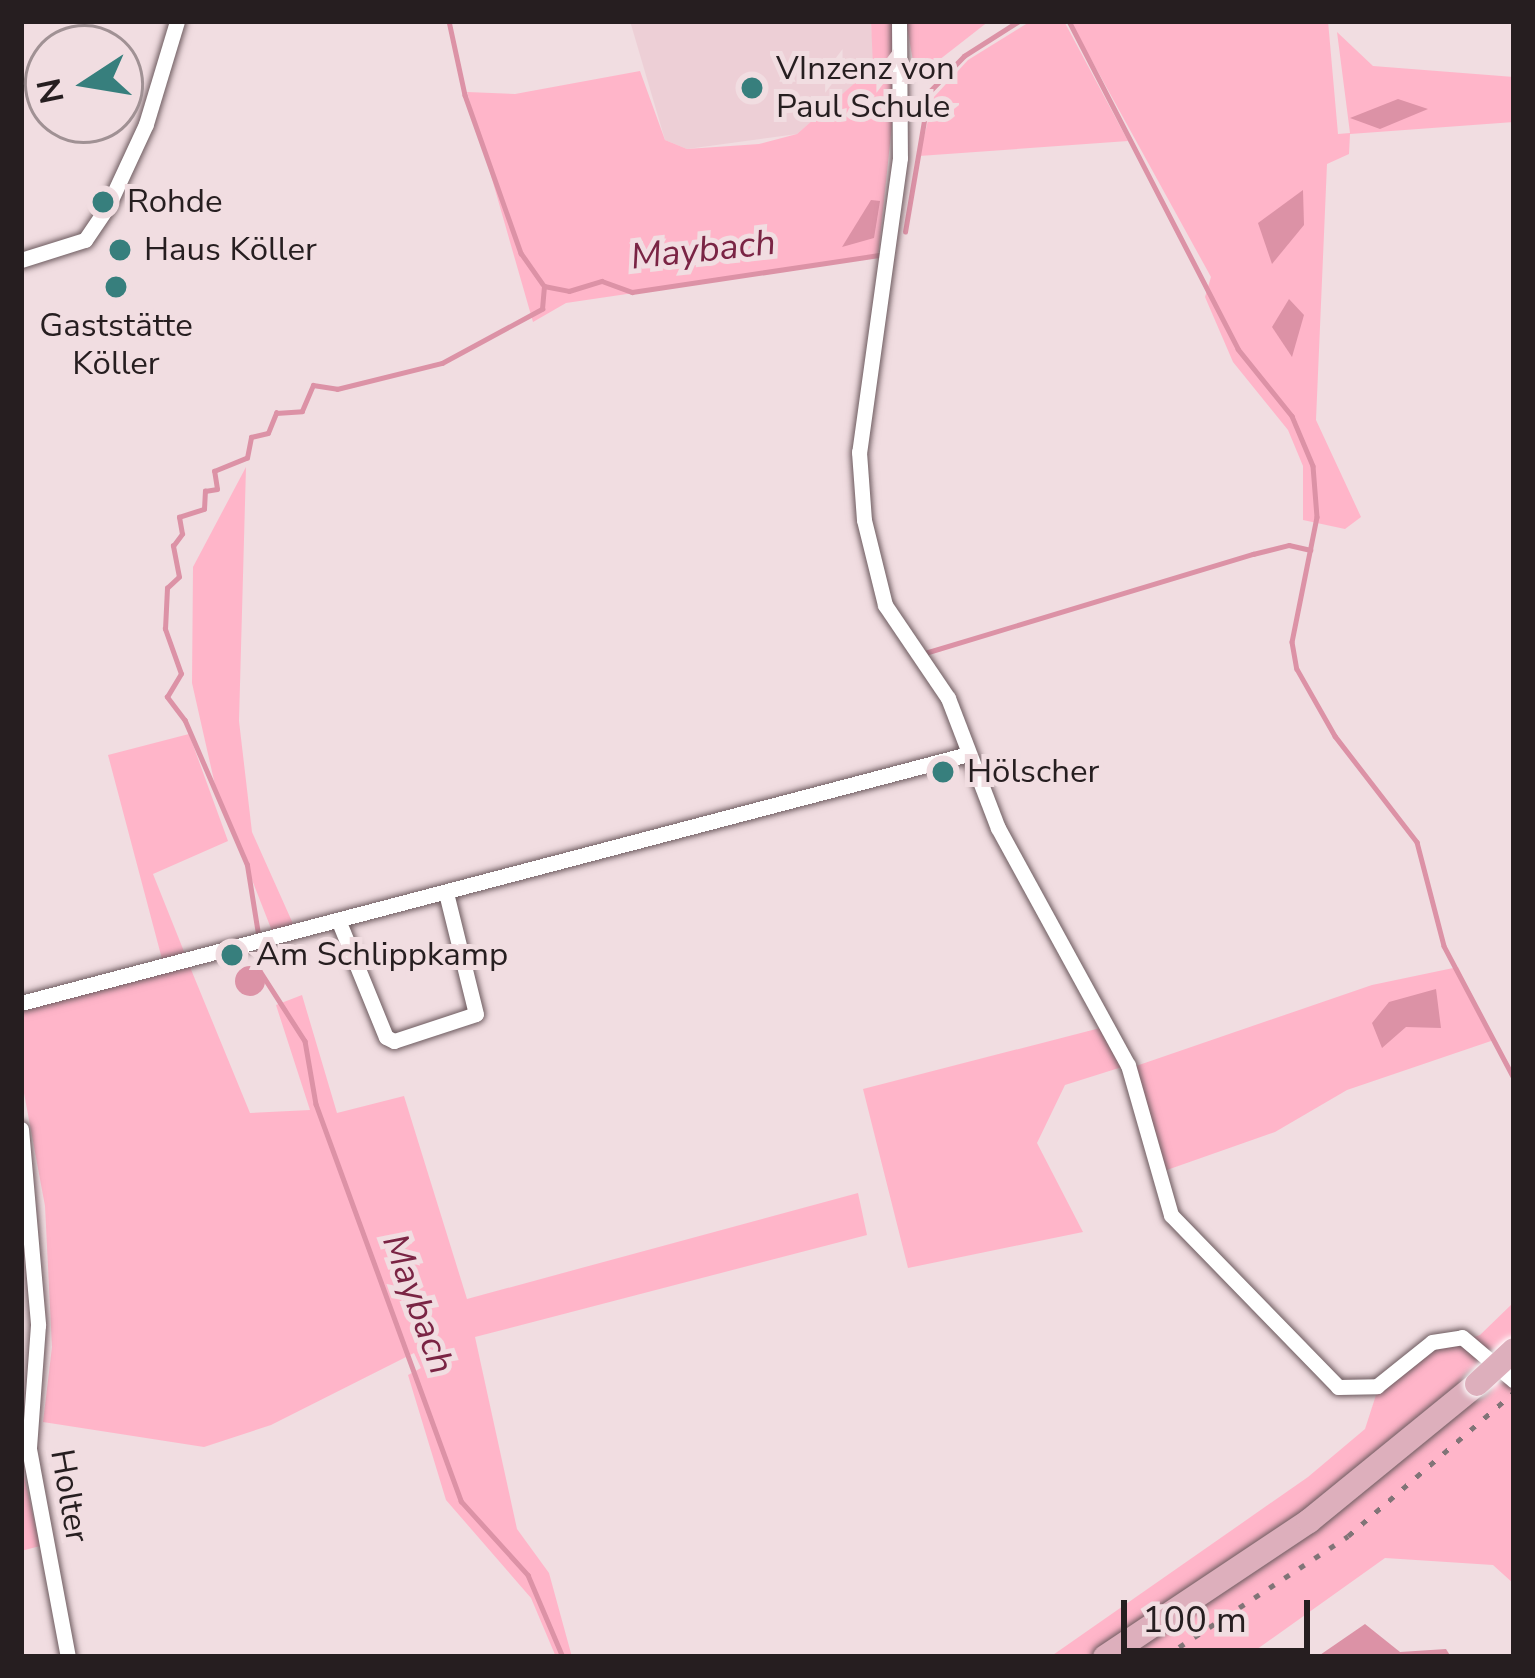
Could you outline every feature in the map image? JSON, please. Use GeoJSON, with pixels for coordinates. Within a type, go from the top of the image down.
{"type":"FeatureCollection","features":[{"type":"Feature","properties":{"kind":"main road"},"geometry":{"type":"LineString","coordinates":[[1106,1657],[1309,1521],[1514,1350]]}},
{"type":"Feature","properties":{"kind":"street"},"geometry":{"type":"LineString","coordinates":[[21,260],[85,240],[108,206],[146,124],[177,21]]}},
{"type":"Feature","properties":{"kind":"street"},"geometry":{"type":"LineString","coordinates":[[899,21],[900,158],[859,491],[885,605],[901,639],[948,698],[964,754],[1128,1065],[1171,1216],[1338,1387],[1377,1386],[1432,1342],[1462,1336],[1514,1382]]}},
{"type":"Feature","properties":{"kind":"street"},"geometry":{"type":"LineString","coordinates":[[21,1003],[964,754]]}},
{"type":"Feature","properties":{"kind":"street"},"geometry":{"type":"LineString","coordinates":[[339,922],[386,1037],[394,1040],[476,1014],[446,893]]}},
{"type":"Feature","properties":{"kind":"street","name":"Holter"},"geometry":{"type":"LineString","coordinates":[[22,1136],[38,1325],[29,1449],[68,1657]]}},
{"type":"Feature","properties":{"kind":"shaded area","name":"VInzenz von Paul Schule"},"geometry":{"type":"Polygon","coordinates":[[[630,21],[871,21],[874,67],[797,134],[687,149],[665,140],[630,21]]]}},
{"type":"Feature","properties":{"kind":"shaded area"},"geometry":{"type":"Polygon","coordinates":[[[871,21],[893,21],[898,68],[878,257],[566,303],[533,322],[467,92],[515,94],[640,71],[665,140],[687,149],[759,144],[797,134],[873,67],[871,21]]]}},
{"type":"Feature","properties":{"kind":"shaded area"},"geometry":{"type":"Polygon","coordinates":[[[906,21],[989,21],[916,78],[906,21]]]}},
{"type":"Feature","properties":{"kind":"shaded area"},"geometry":{"type":"Polygon","coordinates":[[[1031,21],[1064,21],[1128,141],[919,156],[934,97],[968,60],[1031,21]]]}},
{"type":"Feature","properties":{"kind":"shaded area"},"geometry":{"type":"Polygon","coordinates":[[[1070,21],[1328,21],[1338,134],[1350,133],[1337,32],[1373,66],[1514,77],[1514,122],[1350,134],[1349,154],[1327,164],[1316,420],[1361,517],[1345,529],[1303,520],[1303,466],[1288,430],[1233,362],[1205,297],[1211,277],[1070,21]]]}},
{"type":"Feature","properties":{"kind":"shaded area"},"geometry":{"type":"Polygon","coordinates":[[[1398,99],[1428,109],[1380,129],[1350,118],[1398,99]]]}},
{"type":"Feature","properties":{"kind":"shaded area"},"geometry":{"type":"Polygon","coordinates":[[[1303,190],[1304,225],[1272,264],[1258,223],[1303,190]]]}},
{"type":"Feature","properties":{"kind":"shaded area"},"geometry":{"type":"Polygon","coordinates":[[[871,200],[880,201],[874,238],[842,247],[871,200]]]}},
{"type":"Feature","properties":{"kind":"shaded area"},"geometry":{"type":"Polygon","coordinates":[[[1289,299],[1304,315],[1292,357],[1272,327],[1289,299]]]}},
{"type":"Feature","properties":{"kind":"shaded area"},"geometry":{"type":"Polygon","coordinates":[[[246,467],[239,721],[252,832],[294,926],[272,931],[215,785],[192,683],[193,567],[246,467]]]}},
{"type":"Feature","properties":{"kind":"shaded area"},"geometry":{"type":"Polygon","coordinates":[[[189,734],[228,841],[153,874],[185,954],[162,959],[108,755],[189,734]]]}},
{"type":"Feature","properties":{"kind":"shaded area"},"geometry":{"type":"Polygon","coordinates":[[[250,966],[265,981],[250,996],[235,981],[250,966]]]}},
{"type":"Feature","properties":{"kind":"shaded area"},"geometry":{"type":"Polygon","coordinates":[[[190,967],[250,1113],[310,1110],[276,1005],[302,995],[337,1113],[404,1096],[467,1299],[858,1193],[867,1235],[475,1337],[517,1529],[549,1573],[572,1657],[556,1657],[531,1598],[446,1500],[408,1375],[421,1368],[414,1353],[271,1425],[204,1447],[43,1422],[52,1347],[45,1206],[21,1077],[21,1010],[190,967]]]}},
{"type":"Feature","properties":{"kind":"shaded area"},"geometry":{"type":"Polygon","coordinates":[[[1458,967],[1494,1040],[1347,1090],[1275,1132],[1164,1171],[1136,1066],[1372,985],[1458,967]]]}},
{"type":"Feature","properties":{"kind":"shaded area"},"geometry":{"type":"Polygon","coordinates":[[[1436,989],[1441,1028],[1406,1027],[1382,1048],[1372,1023],[1389,1002],[1436,989]]]}},
{"type":"Feature","properties":{"kind":"shaded area"},"geometry":{"type":"Polygon","coordinates":[[[1104,1027],[1122,1067],[1065,1085],[1037,1143],[1083,1232],[908,1268],[863,1089],[1104,1027]]]}},
{"type":"Feature","properties":{"kind":"shaded area"},"geometry":{"type":"Polygon","coordinates":[[[1514,1302],[1514,1584],[1493,1565],[1385,1558],[1246,1657],[1050,1657],[1308,1477],[1365,1429],[1376,1395],[1433,1351],[1480,1335],[1514,1302]]]}},
{"type":"Feature","properties":{"kind":"shaded area"},"geometry":{"type":"Polygon","coordinates":[[[21,1462],[40,1546],[21,1551],[21,1462]]]}},
{"type":"Feature","properties":{"kind":"shaded area"},"geometry":{"type":"Polygon","coordinates":[[[1365,1624],[1400,1652],[1446,1649],[1451,1657],[1317,1657],[1365,1624]]]}},
{"type":"Feature","properties":{"kind":"waterway"},"geometry":{"type":"LineString","coordinates":[[449,21],[465,95],[521,253],[543,284]]}},
{"type":"Feature","properties":{"kind":"waterway","name":"Maybach"},"geometry":{"type":"LineString","coordinates":[[905,232],[929,92],[964,56],[1019,21]]}},
{"type":"Feature","properties":{"kind":"waterway"},"geometry":{"type":"LineString","coordinates":[[1069,21],[1238,349],[1292,416],[1313,466],[1317,517],[1292,642],[1297,669],[1335,736],[1417,842],[1444,946],[1514,1078]]}},
{"type":"Feature","properties":{"kind":"waterway","name":"Maybach"},"geometry":{"type":"LineString","coordinates":[[258,934],[247,865],[185,721],[167,697],[181,674],[165,629],[167,588],[179,577],[173,546],[182,534],[179,517],[204,509],[205,491],[217,489],[214,471],[247,458],[251,437],[268,433],[276,413],[302,411],[313,385],[337,389],[442,363],[542,309],[544,286],[569,291],[602,281],[632,292],[880,255]]}},
{"type":"Feature","properties":{"kind":"waterway"},"geometry":{"type":"LineString","coordinates":[[925,653],[1253,554],[1289,545],[1310,550]]}},
{"type":"Feature","properties":{"kind":"waterway","name":"Maybach"},"geometry":{"type":"LineString","coordinates":[[258,953],[260,971],[305,1041],[316,1104],[461,1501],[528,1575],[563,1657]]}},
{"type":"Feature","properties":{"kind":"railway"},"geometry":{"type":"LineString","coordinates":[[1164,1657],[1348,1536],[1514,1392]]}},
{"type":"Feature","properties":{"kind":"place","name":"VInzenz von Paul Schule"},"geometry":{"type":"Point","coordinates":[752,88]}},
{"type":"Feature","properties":{"kind":"place","name":"Rohde"},"geometry":{"type":"Point","coordinates":[103,202]}},
{"type":"Feature","properties":{"kind":"place","name":"Haus Köller"},"geometry":{"type":"Point","coordinates":[120,250]}},
{"type":"Feature","properties":{"kind":"place","name":"Gaststätte Köller"},"geometry":{"type":"Point","coordinates":[116,287]}},
{"type":"Feature","properties":{"kind":"place","name":"Hölscher"},"geometry":{"type":"Point","coordinates":[943,772]}},
{"type":"Feature","properties":{"kind":"place","name":"Am Schlippkamp"},"geometry":{"type":"Point","coordinates":[232,955]}}]}
